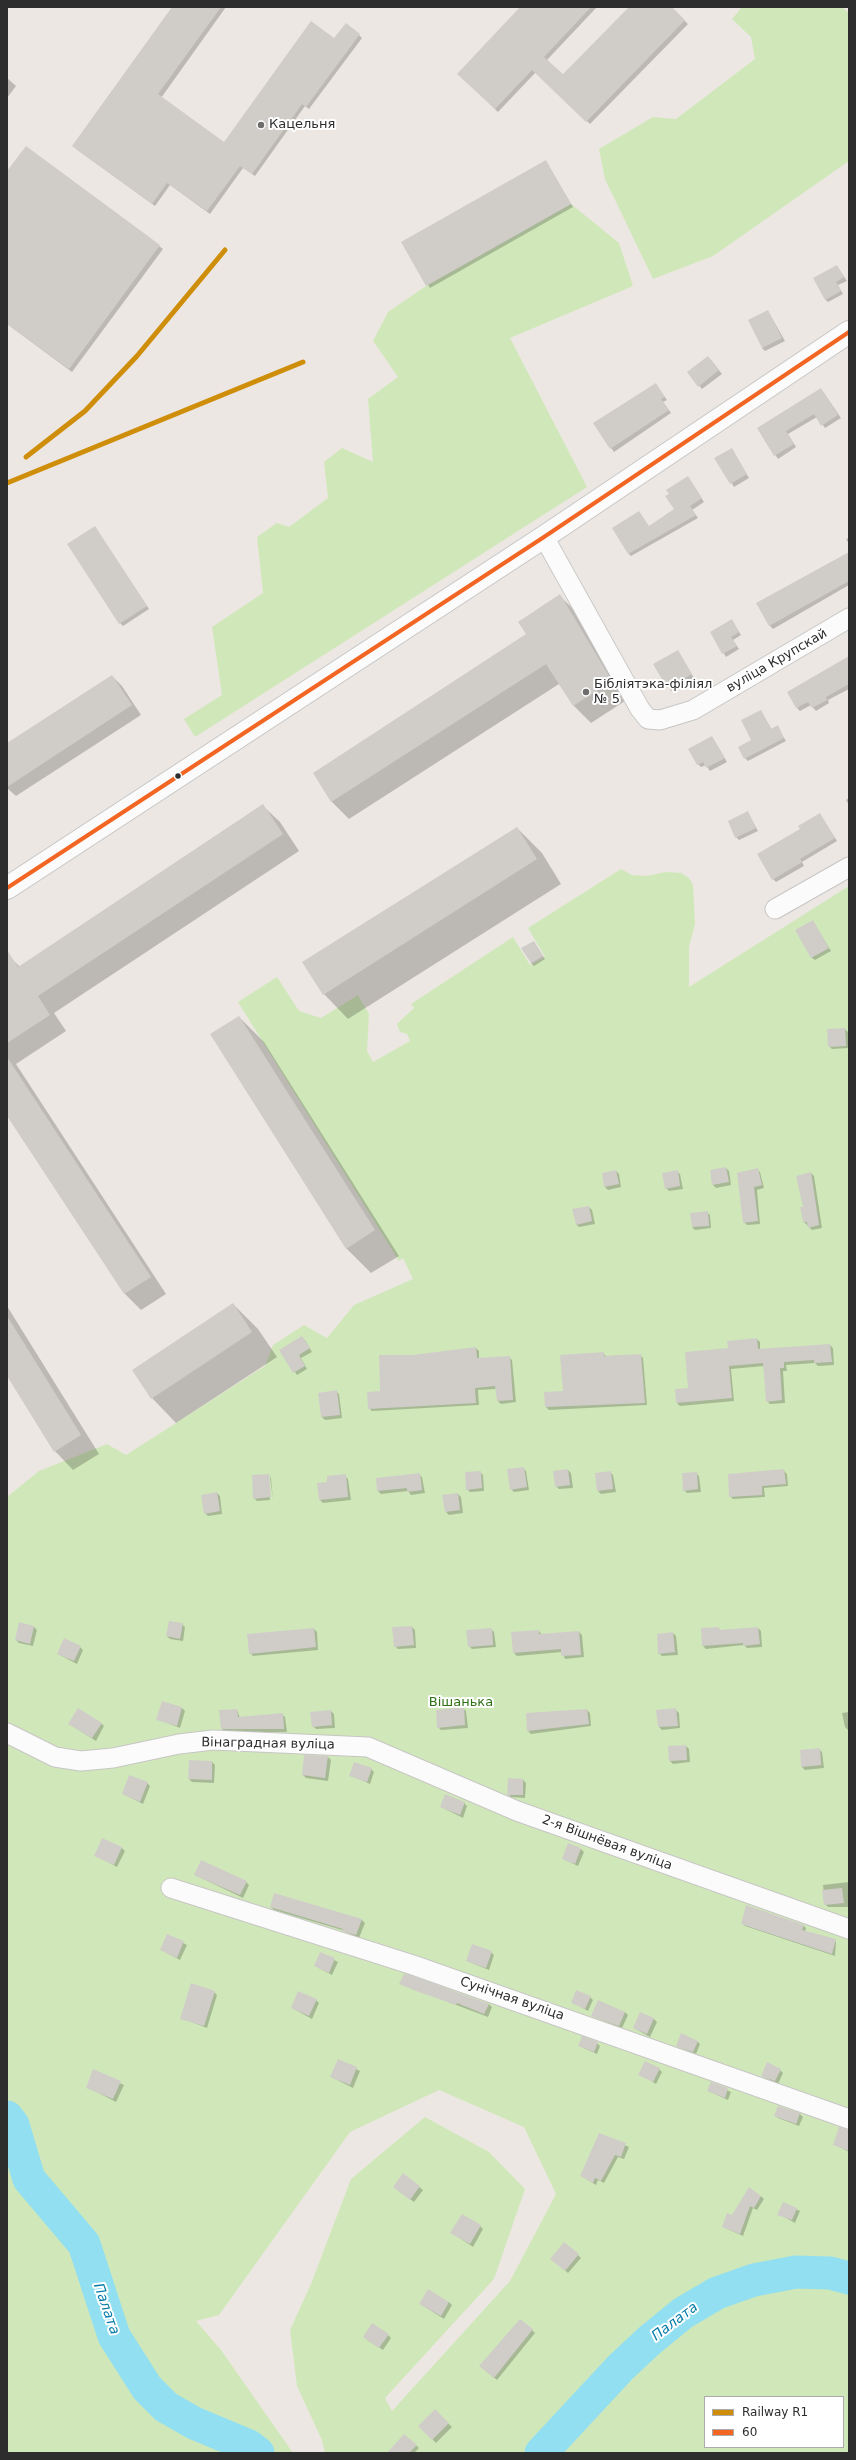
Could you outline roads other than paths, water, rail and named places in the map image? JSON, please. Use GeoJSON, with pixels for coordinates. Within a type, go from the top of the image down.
{"type":"FeatureCollection","features":[{"type":"Feature","properties":{"kind":"street"},"geometry":{"type":"LineString","coordinates":[[7,888],[544,537],[849,332]]}},
{"type":"Feature","properties":{"kind":"street","name":"вуліца Крупскай"},"geometry":{"type":"LineString","coordinates":[[544,537],[640,709],[648,719],[660,720],[693,710],[849,618]]}},
{"type":"Feature","properties":{"kind":"street"},"geometry":{"type":"LineString","coordinates":[[775,909],[849,867]]}},
{"type":"Feature","properties":{"kind":"street","name":"Вінаградная вуліца"},"geometry":{"type":"LineString","coordinates":[[7,1733],[55,1757],[81,1761],[113,1758],[178,1744],[213,1740],[368,1747]]}},
{"type":"Feature","properties":{"kind":"street","name":"2-я Вішнёвая вуліца"},"geometry":{"type":"LineString","coordinates":[[368,1747],[517,1811],[849,1929]]}},
{"type":"Feature","properties":{"kind":"street","name":"Сунічная вуліца"},"geometry":{"type":"LineString","coordinates":[[172,1888],[413,1965],[849,2119]]}},
{"type":"Feature","properties":{"kind":"waterway","name":"Палата"},"geometry":{"type":"LineString","coordinates":[[7,2117],[13,2125],[29,2179],[84,2244],[114,2336],[147,2388],[166,2407],[194,2423],[249,2446],[258,2453]]}},
{"type":"Feature","properties":{"kind":"waterway","name":"Палата"},"geometry":{"type":"LineString","coordinates":[[541,2453],[621,2367],[650,2340],[683,2313],[717,2293],[754,2280],[796,2272],[830,2273],[849,2278]]}},
{"type":"Feature","properties":{"kind":"rail line","name":"R1"},"geometry":{"type":"LineString","coordinates":[[26,457],[85,411],[137,356],[225,250]]}},
{"type":"Feature","properties":{"kind":"rail line","name":"R1"},"geometry":{"type":"LineString","coordinates":[[7,483],[303,362]]}},
{"type":"Feature","properties":{"kind":"place","name":"Кацельня"},"geometry":{"type":"Point","coordinates":[261,125]}},
{"type":"Feature","properties":{"kind":"place","name":"Бібліятэка-філіял № 5"},"geometry":{"type":"Point","coordinates":[586,692]}},
{"type":"Feature","properties":{"kind":"park label","name":"Вішанька"},"geometry":{"type":"Point","coordinates":[461,1703]}}]}
